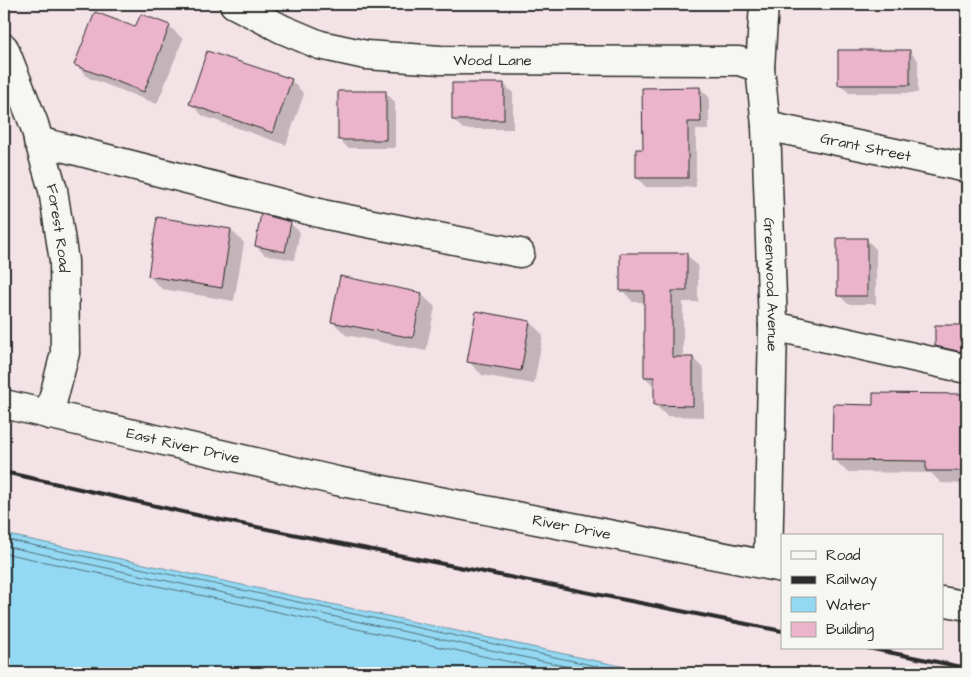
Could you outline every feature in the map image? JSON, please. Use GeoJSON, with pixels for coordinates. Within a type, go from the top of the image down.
{"type":"FeatureCollection","features":[{"type":"Feature","properties":{"kind":"street","name":"Wood Lane"},"geometry":{"type":"LineString","coordinates":[[234,4],[320,46],[366,55],[441,60],[739,61],[760,68]]}},
{"type":"Feature","properties":{"kind":"street","name":"Greenwood Avenue"},"geometry":{"type":"LineString","coordinates":[[764,4],[760,68],[766,126],[773,326],[775,567]]}},
{"type":"Feature","properties":{"kind":"street","name":"Forest Road"},"geometry":{"type":"LineString","coordinates":[[4,48],[34,124],[53,190],[64,261],[65,353],[49,414]]}},
{"type":"Feature","properties":{"kind":"street","name":"Grant Street"},"geometry":{"type":"LineString","coordinates":[[766,126],[967,168]]}},
{"type":"Feature","properties":{"kind":"street"},"geometry":{"type":"LineString","coordinates":[[38,141],[327,215],[520,253]]}},
{"type":"Feature","properties":{"kind":"street"},"geometry":{"type":"LineString","coordinates":[[773,326],[967,369]]}},
{"type":"Feature","properties":{"kind":"street","name":"East River Drive"},"geometry":{"type":"LineString","coordinates":[[4,404],[363,486]]}},
{"type":"Feature","properties":{"kind":"street","name":"River Drive"},"geometry":{"type":"LineString","coordinates":[[363,486],[775,567]]}},
{"type":"Feature","properties":{"kind":"street"},"geometry":{"type":"LineString","coordinates":[[944,601],[967,606]]}},
{"type":"Feature","properties":{"kind":"water"},"geometry":{"type":"Polygon","coordinates":[[[4,534],[653,673],[4,673],[4,534]]]}},
{"type":"Feature","properties":{"kind":"building"},"geometry":{"type":"Polygon","coordinates":[[[95,12],[135,27],[141,14],[170,25],[144,92],[74,65],[95,12]]]}},
{"type":"Feature","properties":{"kind":"building"},"geometry":{"type":"Polygon","coordinates":[[[838,50],[910,50],[910,85],[838,85],[838,50]]]}},
{"type":"Feature","properties":{"kind":"building"},"geometry":{"type":"Polygon","coordinates":[[[207,51],[292,79],[273,133],[189,104],[207,51]]]}},
{"type":"Feature","properties":{"kind":"building"},"geometry":{"type":"Polygon","coordinates":[[[452,83],[504,83],[504,120],[452,120],[452,83]]]}},
{"type":"Feature","properties":{"kind":"building"},"geometry":{"type":"Polygon","coordinates":[[[700,87],[701,122],[688,122],[688,178],[636,178],[636,149],[643,149],[642,88],[700,87]]]}},
{"type":"Feature","properties":{"kind":"building"},"geometry":{"type":"Polygon","coordinates":[[[338,91],[386,91],[386,140],[338,140],[338,91]]]}},
{"type":"Feature","properties":{"kind":"building"},"geometry":{"type":"Polygon","coordinates":[[[261,214],[291,222],[285,252],[255,246],[261,214]]]}},
{"type":"Feature","properties":{"kind":"building"},"geometry":{"type":"Polygon","coordinates":[[[157,217],[231,229],[222,288],[148,276],[157,217]]]}},
{"type":"Feature","properties":{"kind":"building"},"geometry":{"type":"Polygon","coordinates":[[[837,238],[867,238],[867,296],[837,296],[837,238]]]}},
{"type":"Feature","properties":{"kind":"building"},"geometry":{"type":"Polygon","coordinates":[[[620,253],[687,253],[687,291],[672,291],[672,357],[693,357],[693,406],[654,405],[654,377],[644,377],[644,291],[620,291],[620,253]]]}},
{"type":"Feature","properties":{"kind":"building"},"geometry":{"type":"Polygon","coordinates":[[[340,276],[422,293],[413,338],[331,322],[340,276]]]}},
{"type":"Feature","properties":{"kind":"building"},"geometry":{"type":"Polygon","coordinates":[[[476,311],[530,321],[521,371],[467,362],[476,311]]]}},
{"type":"Feature","properties":{"kind":"building"},"geometry":{"type":"Polygon","coordinates":[[[935,325],[967,325],[967,353],[935,346],[935,325]]]}},
{"type":"Feature","properties":{"kind":"building"},"geometry":{"type":"Polygon","coordinates":[[[873,393],[967,394],[967,471],[926,471],[926,461],[832,460],[833,404],[873,405],[873,393]]]}},
{"type":"Feature","properties":{"kind":"railway"},"geometry":{"type":"LineString","coordinates":[[4,472],[201,516],[781,631]]}},
{"type":"Feature","properties":{"kind":"railway"},"geometry":{"type":"LineString","coordinates":[[878,650],[967,668]]}}]}
